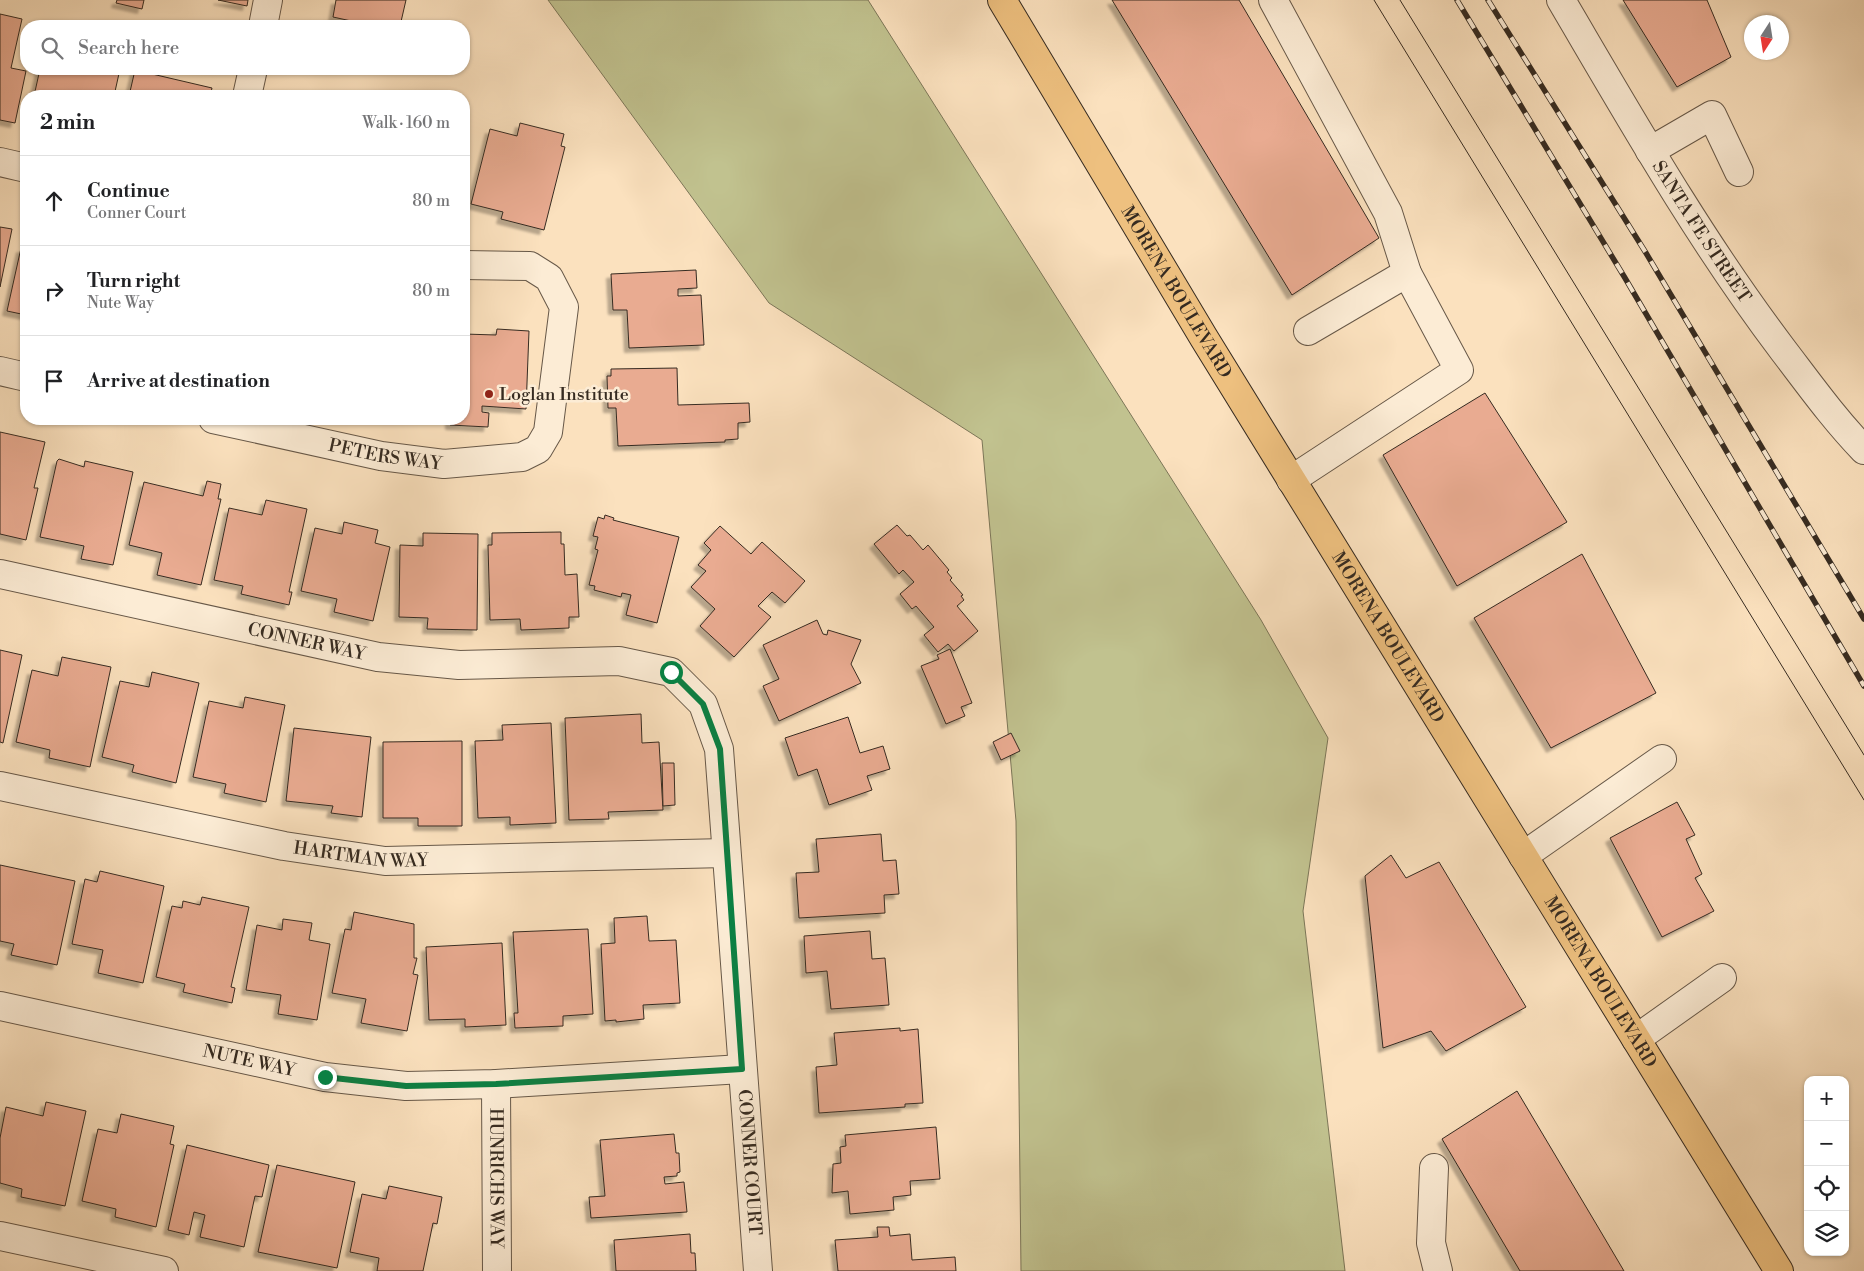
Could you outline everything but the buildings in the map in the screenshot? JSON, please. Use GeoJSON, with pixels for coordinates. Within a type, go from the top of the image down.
{"type":"FeatureCollection","features":[{"type":"Feature","properties":{"kind":"main road","name":"MORENA BOULEVARD"},"geometry":{"type":"LineString","coordinates":[[1002,0],[1204,338],[1779,1271]]}},
{"type":"Feature","properties":{"kind":"street"},"geometry":{"type":"LineString","coordinates":[[263,20],[268,0]]}},
{"type":"Feature","properties":{"kind":"street"},"geometry":{"type":"LineString","coordinates":[[1273,0],[1388,213],[1407,273],[1459,370],[1291,480]]}},
{"type":"Feature","properties":{"kind":"street","name":"SANTA FE STREET"},"geometry":{"type":"LineString","coordinates":[[1561,0],[1650,152],[1743,297],[1822,402],[1864,450]]}},
{"type":"Feature","properties":{"kind":"street"},"geometry":{"type":"LineString","coordinates":[[248,90],[252,75]]}},
{"type":"Feature","properties":{"kind":"street"},"geometry":{"type":"LineString","coordinates":[[1650,152],[1712,115],[1739,172]]}},
{"type":"Feature","properties":{"kind":"street"},"geometry":{"type":"LineString","coordinates":[[0,162],[20,167]]}},
{"type":"Feature","properties":{"kind":"street","name":"PETERS WAY"},"geometry":{"type":"LineString","coordinates":[[241,425],[381,456],[444,464],[522,457],[538,449],[548,432],[564,307],[549,278],[530,266],[470,265]]}},
{"type":"Feature","properties":{"kind":"street"},"geometry":{"type":"LineString","coordinates":[[1308,331],[1407,273]]}},
{"type":"Feature","properties":{"kind":"street"},"geometry":{"type":"LineString","coordinates":[[0,371],[20,375]]}},
{"type":"Feature","properties":{"kind":"street","name":"CONNER WAY"},"geometry":{"type":"LineString","coordinates":[[0,574],[378,657],[459,665],[619,661]]}},
{"type":"Feature","properties":{"kind":"street","name":"CONNER COURT"},"geometry":{"type":"LineString","coordinates":[[619,661],[671,672],[703,704],[720,749],[758,1271]]}},
{"type":"Feature","properties":{"kind":"street"},"geometry":{"type":"LineString","coordinates":[[1523,856],[1662,759]]}},
{"type":"Feature","properties":{"kind":"street","name":"HARTMAN WAY"},"geometry":{"type":"LineString","coordinates":[[0,786],[284,846],[385,861],[726,852]]}},
{"type":"Feature","properties":{"kind":"street"},"geometry":{"type":"LineString","coordinates":[[1636,1039],[1722,978]]}},
{"type":"Feature","properties":{"kind":"street","name":"NUTE WAY"},"geometry":{"type":"LineString","coordinates":[[0,1006],[325,1077],[406,1086],[496,1084],[742,1069]]}},
{"type":"Feature","properties":{"kind":"street","name":"HUNRICHS WAY"},"geometry":{"type":"LineString","coordinates":[[496,1084],[497,1271]]}},
{"type":"Feature","properties":{"kind":"street"},"geometry":{"type":"LineString","coordinates":[[1434,1168],[1431,1243],[1438,1271]]}},
{"type":"Feature","properties":{"kind":"street"},"geometry":{"type":"LineString","coordinates":[[0,1236],[164,1271]]}},
{"type":"Feature","properties":{"kind":"green space"},"geometry":{"type":"Polygon","coordinates":[[[548,0],[868,0],[1261,620],[1328,738],[1303,911],[1345,1271],[1021,1271],[1016,821],[982,440],[769,303],[548,0]]]}},
{"type":"Feature","properties":{"kind":"tram line"},"geometry":{"type":"LineString","coordinates":[[1374,0],[1864,800]]}},
{"type":"Feature","properties":{"kind":"tram line"},"geometry":{"type":"LineString","coordinates":[[1400,0],[1864,755]]}},
{"type":"Feature","properties":{"kind":"railway"},"geometry":{"type":"LineString","coordinates":[[1457,0],[1625,278],[1864,686]]}},
{"type":"Feature","properties":{"kind":"railway"},"geometry":{"type":"LineString","coordinates":[[1488,0],[1646,253],[1864,619]]}},
{"type":"Feature","properties":{"kind":"place","name":"Loglan Institute"},"geometry":{"type":"Point","coordinates":[489,394]}},
{"type":"Feature","properties":{"kind":"route"},"geometry":{"type":"LineString","coordinates":[[325,1077],[406,1086],[496,1084],[742,1069],[720,749],[703,704],[671,672]]}}]}
